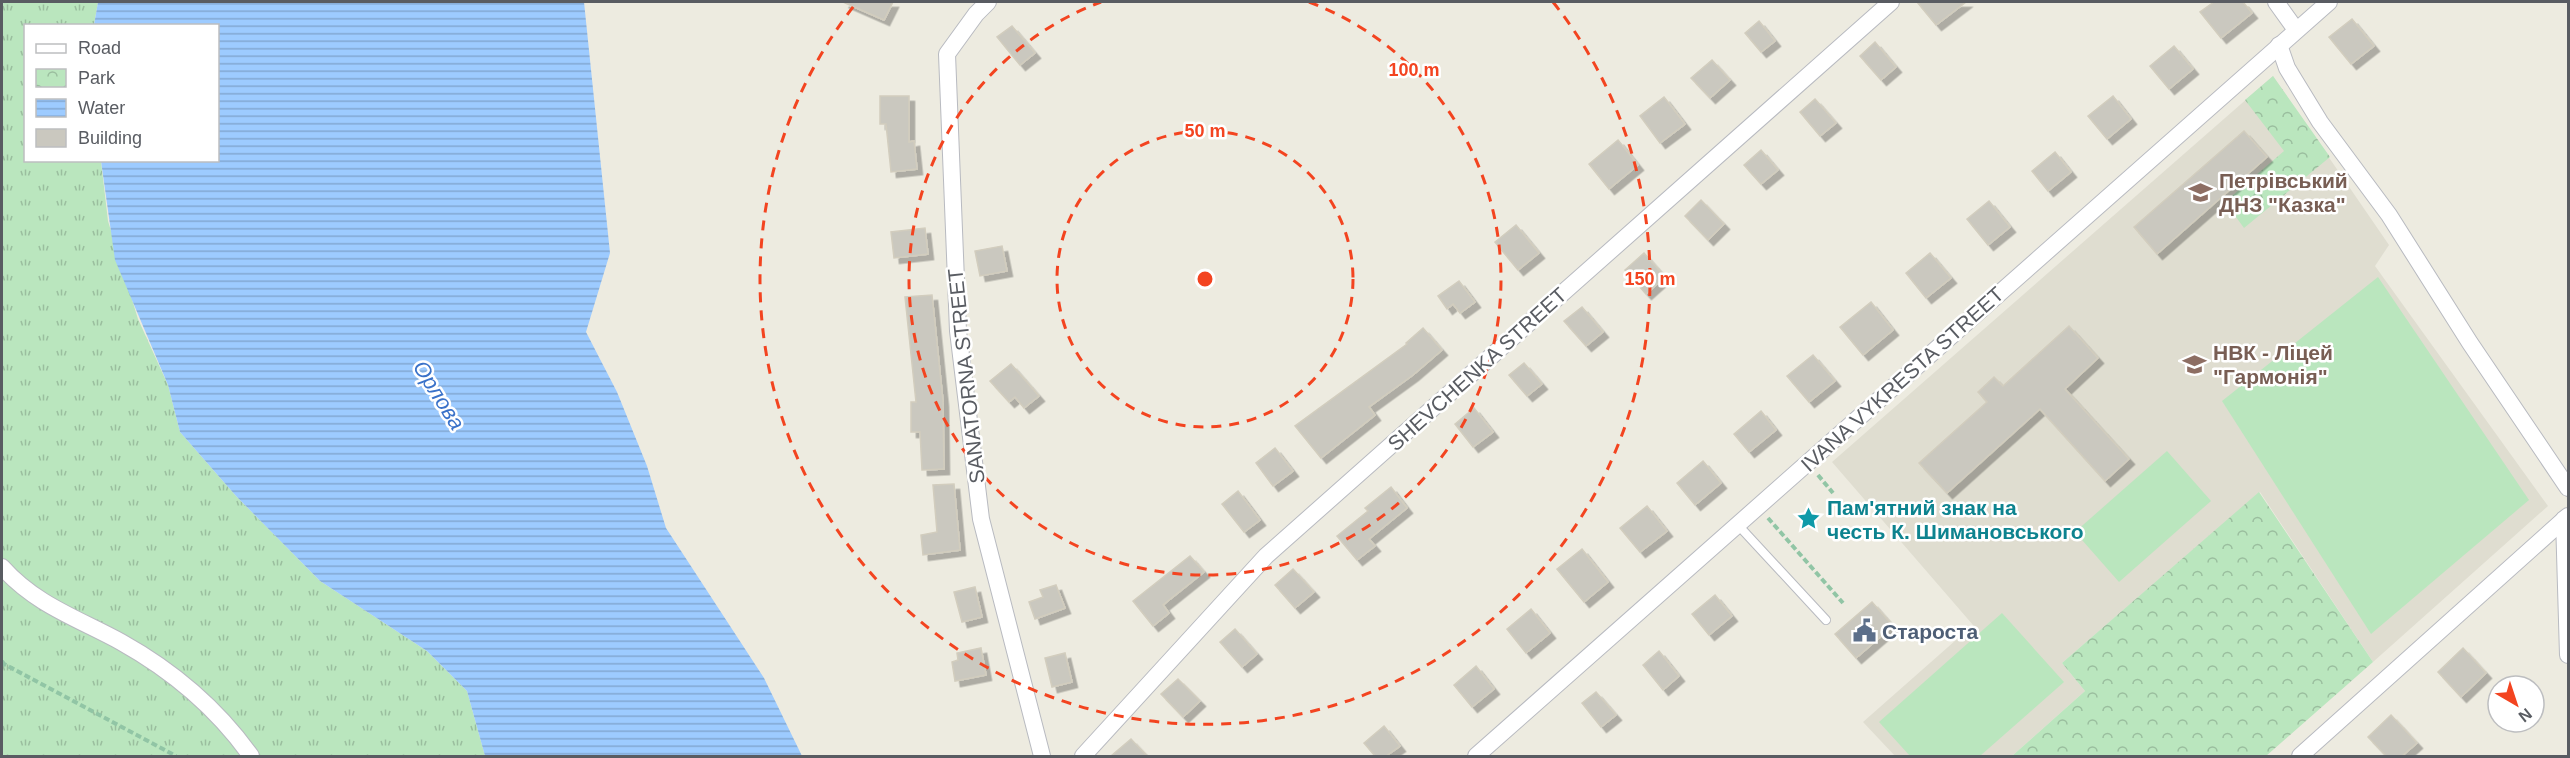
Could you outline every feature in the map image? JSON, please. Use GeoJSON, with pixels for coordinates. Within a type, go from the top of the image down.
{"type":"FeatureCollection","features":[{"type":"Feature","properties":{"kind":"street","name":"SANATORNA STREET"},"geometry":{"type":"LineString","coordinates":[[988,2],[976,14],[947,54],[958,331],[981,519],[1042,756]]}},
{"type":"Feature","properties":{"kind":"street","name":"SHEVCHENKA STREET"},"geometry":{"type":"LineString","coordinates":[[1083,756],[1266,556],[1891,2]]}},
{"type":"Feature","properties":{"kind":"street"},"geometry":{"type":"LineString","coordinates":[[2276,2],[2296,30]]}},
{"type":"Feature","properties":{"kind":"street","name":"IVANA VYKRESTA STREET"},"geometry":{"type":"LineString","coordinates":[[1476,756],[2329,2]]}},
{"type":"Feature","properties":{"kind":"street"},"geometry":{"type":"LineString","coordinates":[[2279,45],[2288,68],[2320,122],[2389,215],[2470,343],[2568,488]]}},
{"type":"Feature","properties":{"kind":"street"},"geometry":{"type":"LineString","coordinates":[[2566,518],[2568,656]]}},
{"type":"Feature","properties":{"kind":"street"},"geometry":{"type":"LineString","coordinates":[[2300,756],[2566,518]]}},
{"type":"Feature","properties":{"kind":"street"},"geometry":{"type":"LineString","coordinates":[[2,567],[18,586],[64,616],[119,641],[165,668],[206,702],[231,729],[251,756]]}},
{"type":"Feature","properties":{"kind":"lane"},"geometry":{"type":"LineString","coordinates":[[1738,525],[1826,620]]}},
{"type":"Feature","properties":{"kind":"path"},"geometry":{"type":"LineString","coordinates":[[1757,507],[1844,603]]}},
{"type":"Feature","properties":{"kind":"path"},"geometry":{"type":"LineString","coordinates":[[2,661],[176,756]]}},
{"type":"Feature","properties":{"kind":"shaded area","name":"НВК - Ліцей \"Гармонія\""},"geometry":{"type":"Polygon","coordinates":[[[2273,76],[2389,245],[2375,266],[2548,506],[2373,662],[2260,492],[2062,663],[2085,691],[2012,756],[1895,756],[1863,722],[1973,625],[1832,462],[2273,76]]]}},
{"type":"Feature","properties":{"kind":"green space"},"geometry":{"type":"Polygon","coordinates":[[[2,2],[98,2],[94,24],[24,24],[24,162],[101,162],[108,221],[138,319],[168,385],[180,432],[236,496],[320,581],[427,651],[467,691],[485,756],[2,756],[2,2]]]}},
{"type":"Feature","properties":{"kind":"green space"},"geometry":{"type":"Polygon","coordinates":[[[2273,76],[2330,157],[2244,228],[2225,202],[2284,151],[2245,100],[2273,76]]]}},
{"type":"Feature","properties":{"kind":"green space"},"geometry":{"type":"Polygon","coordinates":[[[2378,277],[2529,500],[2371,634],[2222,401],[2378,277]]]}},
{"type":"Feature","properties":{"kind":"green space"},"geometry":{"type":"Polygon","coordinates":[[[2167,451],[2211,501],[2119,582],[2075,532],[2167,451]]]}},
{"type":"Feature","properties":{"kind":"green space"},"geometry":{"type":"Polygon","coordinates":[[[2259,492],[2373,662],[2266,756],[2012,756],[2085,691],[2062,663],[2259,492]]]}},
{"type":"Feature","properties":{"kind":"green space"},"geometry":{"type":"Polygon","coordinates":[[[2002,613],[2064,682],[1980,756],[1910,756],[1879,722],[2002,613]]]}},
{"type":"Feature","properties":{"kind":"water","name":"Орлова"},"geometry":{"type":"Polygon","coordinates":[[[98,2],[584,2],[610,253],[586,332],[617,392],[647,466],[666,528],[764,678],[802,756],[485,756],[467,691],[427,651],[320,581],[236,496],[180,432],[168,385],[115,260],[101,162],[219,162],[219,24],[94,24],[98,2]]]}},
{"type":"Feature","properties":{"kind":"building"},"geometry":{"type":"Polygon","coordinates":[[[843,2],[893,2],[884,20],[843,2]]]}},
{"type":"Feature","properties":{"kind":"building"},"geometry":{"type":"Polygon","coordinates":[[[1917,2],[1966,2],[1936,25],[1917,2]]]}},
{"type":"Feature","properties":{"kind":"building"},"geometry":{"type":"Polygon","coordinates":[[[2214,2],[2243,2],[2252,13],[2221,38],[2200,12],[2214,2]]]}},
{"type":"Feature","properties":{"kind":"building"},"geometry":{"type":"Polygon","coordinates":[[[2352,19],[2374,46],[2351,64],[2329,37],[2352,19]]]}},
{"type":"Feature","properties":{"kind":"building"},"geometry":{"type":"Polygon","coordinates":[[[1759,21],[1775,41],[1761,52],[1745,33],[1759,21]]]}},
{"type":"Feature","properties":{"kind":"building"},"geometry":{"type":"Polygon","coordinates":[[[1012,26],[1035,53],[1020,65],[997,37],[1012,26]]]}},
{"type":"Feature","properties":{"kind":"building"},"geometry":{"type":"Polygon","coordinates":[[[1875,42],[1896,67],[1881,80],[1860,56],[1875,42]]]}},
{"type":"Feature","properties":{"kind":"building"},"geometry":{"type":"Polygon","coordinates":[[[2174,46],[2193,69],[2169,89],[2150,66],[2174,46]]]}},
{"type":"Feature","properties":{"kind":"building"},"geometry":{"type":"Polygon","coordinates":[[[1712,60],[1730,80],[1710,98],[1691,78],[1712,60]]]}},
{"type":"Feature","properties":{"kind":"building"},"geometry":{"type":"Polygon","coordinates":[[[880,96],[909,96],[909,142],[914,141],[917,169],[891,172],[886,124],[880,124],[880,96]]]}},
{"type":"Feature","properties":{"kind":"building"},"geometry":{"type":"Polygon","coordinates":[[[2113,96],[2131,119],[2107,139],[2088,116],[2113,96]]]}},
{"type":"Feature","properties":{"kind":"building"},"geometry":{"type":"Polygon","coordinates":[[[1664,97],[1685,124],[1660,143],[1640,116],[1664,97]]]}},
{"type":"Feature","properties":{"kind":"building"},"geometry":{"type":"Polygon","coordinates":[[[1815,99],[1836,123],[1820,136],[1800,112],[1815,99]]]}},
{"type":"Feature","properties":{"kind":"building","name":"Петрівський ДНЗ \"Казка\""},"geometry":{"type":"Polygon","coordinates":[[[2244,131],[2267,157],[2157,254],[2134,227],[2244,131]]]}},
{"type":"Feature","properties":{"kind":"building"},"geometry":{"type":"Polygon","coordinates":[[[1618,140],[1638,165],[1609,189],[1589,164],[1618,140]]]}},
{"type":"Feature","properties":{"kind":"building"},"geometry":{"type":"Polygon","coordinates":[[[1761,150],[1778,170],[1761,184],[1744,165],[1761,150]]]}},
{"type":"Feature","properties":{"kind":"building"},"geometry":{"type":"Polygon","coordinates":[[[2055,152],[2071,172],[2048,191],[2032,171],[2055,152]]]}},
{"type":"Feature","properties":{"kind":"building"},"geometry":{"type":"Polygon","coordinates":[[[1701,200],[1724,224],[1708,240],[1685,216],[1701,200]]]}},
{"type":"Feature","properties":{"kind":"building"},"geometry":{"type":"Polygon","coordinates":[[[1989,201],[2010,227],[1988,245],[1967,219],[1989,201]]]}},
{"type":"Feature","properties":{"kind":"building"},"geometry":{"type":"Polygon","coordinates":[[[1516,225],[1539,253],[1518,270],[1495,242],[1516,225]]]}},
{"type":"Feature","properties":{"kind":"building"},"geometry":{"type":"Polygon","coordinates":[[[925,228],[928,254],[894,258],[891,232],[925,228]]]}},
{"type":"Feature","properties":{"kind":"building"},"geometry":{"type":"Polygon","coordinates":[[[1002,246],[1007,271],[980,276],[975,251],[1002,246]]]}},
{"type":"Feature","properties":{"kind":"building"},"geometry":{"type":"Polygon","coordinates":[[[1644,253],[1665,277],[1646,294],[1625,270],[1644,253]]]}},
{"type":"Feature","properties":{"kind":"building"},"geometry":{"type":"Polygon","coordinates":[[[1930,253],[1951,278],[1926,298],[1906,273],[1930,253]]]}},
{"type":"Feature","properties":{"kind":"building"},"geometry":{"type":"Polygon","coordinates":[[[1459,281],[1475,302],[1460,313],[1453,304],[1447,309],[1438,296],[1459,281]]]}},
{"type":"Feature","properties":{"kind":"building"},"geometry":{"type":"Polygon","coordinates":[[[932,295],[943,401],[944,469],[922,470],[920,432],[911,432],[911,402],[916,402],[905,297],[932,295]]]}},
{"type":"Feature","properties":{"kind":"building"},"geometry":{"type":"Polygon","coordinates":[[[1871,302],[1893,330],[1863,355],[1840,327],[1871,302]]]}},
{"type":"Feature","properties":{"kind":"building"},"geometry":{"type":"Polygon","coordinates":[[[1582,307],[1603,332],[1586,346],[1564,321],[1582,307]]]}},
{"type":"Feature","properties":{"kind":"building"},"geometry":{"type":"Polygon","coordinates":[[[2069,326],[2098,358],[2065,389],[2129,459],[2105,481],[2040,409],[1947,493],[1919,463],[1987,402],[1978,392],[1994,377],[2003,386],[2069,326]]]}},
{"type":"Feature","properties":{"kind":"building"},"geometry":{"type":"Polygon","coordinates":[[[1423,328],[1442,350],[1413,375],[1369,407],[1375,415],[1321,458],[1295,426],[1407,344],[1423,328]]]}},
{"type":"Feature","properties":{"kind":"building"},"geometry":{"type":"Polygon","coordinates":[[[1813,355],[1835,381],[1809,402],[1787,376],[1813,355]]]}},
{"type":"Feature","properties":{"kind":"building"},"geometry":{"type":"Polygon","coordinates":[[[1524,363],[1542,384],[1527,396],[1509,375],[1524,363]]]}},
{"type":"Feature","properties":{"kind":"building"},"geometry":{"type":"Polygon","coordinates":[[[1011,364],[1039,396],[1024,408],[1015,397],[1009,402],[990,381],[1011,364]]]}},
{"type":"Feature","properties":{"kind":"building"},"geometry":{"type":"Polygon","coordinates":[[[1474,408],[1493,432],[1473,447],[1455,424],[1474,408]]]}},
{"type":"Feature","properties":{"kind":"building"},"geometry":{"type":"Polygon","coordinates":[[[1761,411],[1776,430],[1749,452],[1734,434],[1761,411]]]}},
{"type":"Feature","properties":{"kind":"building"},"geometry":{"type":"Polygon","coordinates":[[[1275,448],[1293,471],[1273,486],[1256,463],[1275,448]]]}},
{"type":"Feature","properties":{"kind":"building"},"geometry":{"type":"Polygon","coordinates":[[[1703,461],[1721,483],[1695,505],[1677,483],[1703,461]]]}},
{"type":"Feature","properties":{"kind":"building"},"geometry":{"type":"Polygon","coordinates":[[[954,484],[960,550],[923,555],[921,535],[937,532],[933,485],[954,484]]]}},
{"type":"Feature","properties":{"kind":"building"},"geometry":{"type":"Polygon","coordinates":[[[1391,487],[1407,508],[1369,539],[1375,546],[1357,560],[1337,536],[1368,511],[1365,508],[1391,487]]]}},
{"type":"Feature","properties":{"kind":"building"},"geometry":{"type":"Polygon","coordinates":[[[1238,491],[1260,520],[1244,532],[1222,504],[1238,491]]]}},
{"type":"Feature","properties":{"kind":"building"},"geometry":{"type":"Polygon","coordinates":[[[1647,506],[1667,531],[1640,552],[1620,528],[1647,506]]]}},
{"type":"Feature","properties":{"kind":"building"},"geometry":{"type":"Polygon","coordinates":[[[1582,549],[1608,582],[1584,602],[1557,569],[1582,549]]]}},
{"type":"Feature","properties":{"kind":"building"},"geometry":{"type":"Polygon","coordinates":[[[1190,556],[1204,572],[1163,605],[1169,613],[1153,626],[1133,601],[1190,556]]]}},
{"type":"Feature","properties":{"kind":"building"},"geometry":{"type":"Polygon","coordinates":[[[1293,569],[1314,592],[1295,608],[1275,585],[1293,569]]]}},
{"type":"Feature","properties":{"kind":"building"},"geometry":{"type":"Polygon","coordinates":[[[1056,585],[1065,608],[1035,619],[1029,602],[1043,597],[1040,590],[1056,585]]]}},
{"type":"Feature","properties":{"kind":"building"},"geometry":{"type":"Polygon","coordinates":[[[975,587],[982,617],[962,622],[954,592],[975,587]]]}},
{"type":"Feature","properties":{"kind":"building"},"geometry":{"type":"Polygon","coordinates":[[[1715,595],[1732,616],[1709,635],[1692,614],[1715,595]]]}},
{"type":"Feature","properties":{"kind":"building"},"geometry":{"type":"Polygon","coordinates":[[[1872,602],[1893,626],[1856,658],[1835,634],[1872,602]]]}},
{"type":"Feature","properties":{"kind":"building"},"geometry":{"type":"Polygon","coordinates":[[[1531,609],[1550,633],[1526,653],[1507,629],[1531,609]]]}},
{"type":"Feature","properties":{"kind":"building"},"geometry":{"type":"Polygon","coordinates":[[[1235,629],[1257,654],[1242,667],[1220,642],[1235,629]]]}},
{"type":"Feature","properties":{"kind":"building"},"geometry":{"type":"Polygon","coordinates":[[[981,648],[986,675],[955,681],[952,662],[958,660],[957,653],[981,648]]]}},
{"type":"Feature","properties":{"kind":"building"},"geometry":{"type":"Polygon","coordinates":[[[2463,648],[2486,673],[2461,697],[2438,672],[2463,648]]]}},
{"type":"Feature","properties":{"kind":"building"},"geometry":{"type":"Polygon","coordinates":[[[1659,651],[1679,676],[1663,690],[1643,665],[1659,651]]]}},
{"type":"Feature","properties":{"kind":"building"},"geometry":{"type":"Polygon","coordinates":[[[1065,653],[1072,682],[1052,687],[1045,658],[1065,653]]]}},
{"type":"Feature","properties":{"kind":"building"},"geometry":{"type":"Polygon","coordinates":[[[1476,666],[1494,689],[1472,707],[1454,685],[1476,666]]]}},
{"type":"Feature","properties":{"kind":"building"},"geometry":{"type":"Polygon","coordinates":[[[1178,679],[1200,701],[1183,717],[1161,694],[1178,679]]]}},
{"type":"Feature","properties":{"kind":"building"},"geometry":{"type":"Polygon","coordinates":[[[1596,692],[1616,715],[1601,727],[1582,703],[1596,692]]]}},
{"type":"Feature","properties":{"kind":"building"},"geometry":{"type":"Polygon","coordinates":[[[2391,715],[2417,743],[2402,756],[2386,756],[2368,737],[2391,715]]]}},
{"type":"Feature","properties":{"kind":"building"},"geometry":{"type":"Polygon","coordinates":[[[1384,726],[1400,746],[1386,756],[1375,756],[1364,743],[1384,726]]]}},
{"type":"Feature","properties":{"kind":"building"},"geometry":{"type":"Polygon","coordinates":[[[1131,739],[1147,756],[1111,756],[1131,739]]]}},
{"type":"Feature","properties":{"kind":"place","name":"Петрівський ДНЗ \"Казка\""},"geometry":{"type":"Point","coordinates":[2201,192]}},
{"type":"Feature","properties":{"kind":"place","name":"НВК - Ліцей \"Гармонія\""},"geometry":{"type":"Point","coordinates":[2195,364]}},
{"type":"Feature","properties":{"kind":"place","name":"Пам'ятний знак на честь К. Шимановського"},"geometry":{"type":"Point","coordinates":[1809,519]}},
{"type":"Feature","properties":{"kind":"place","name":"Староста"},"geometry":{"type":"Point","coordinates":[1864,631]}}]}
